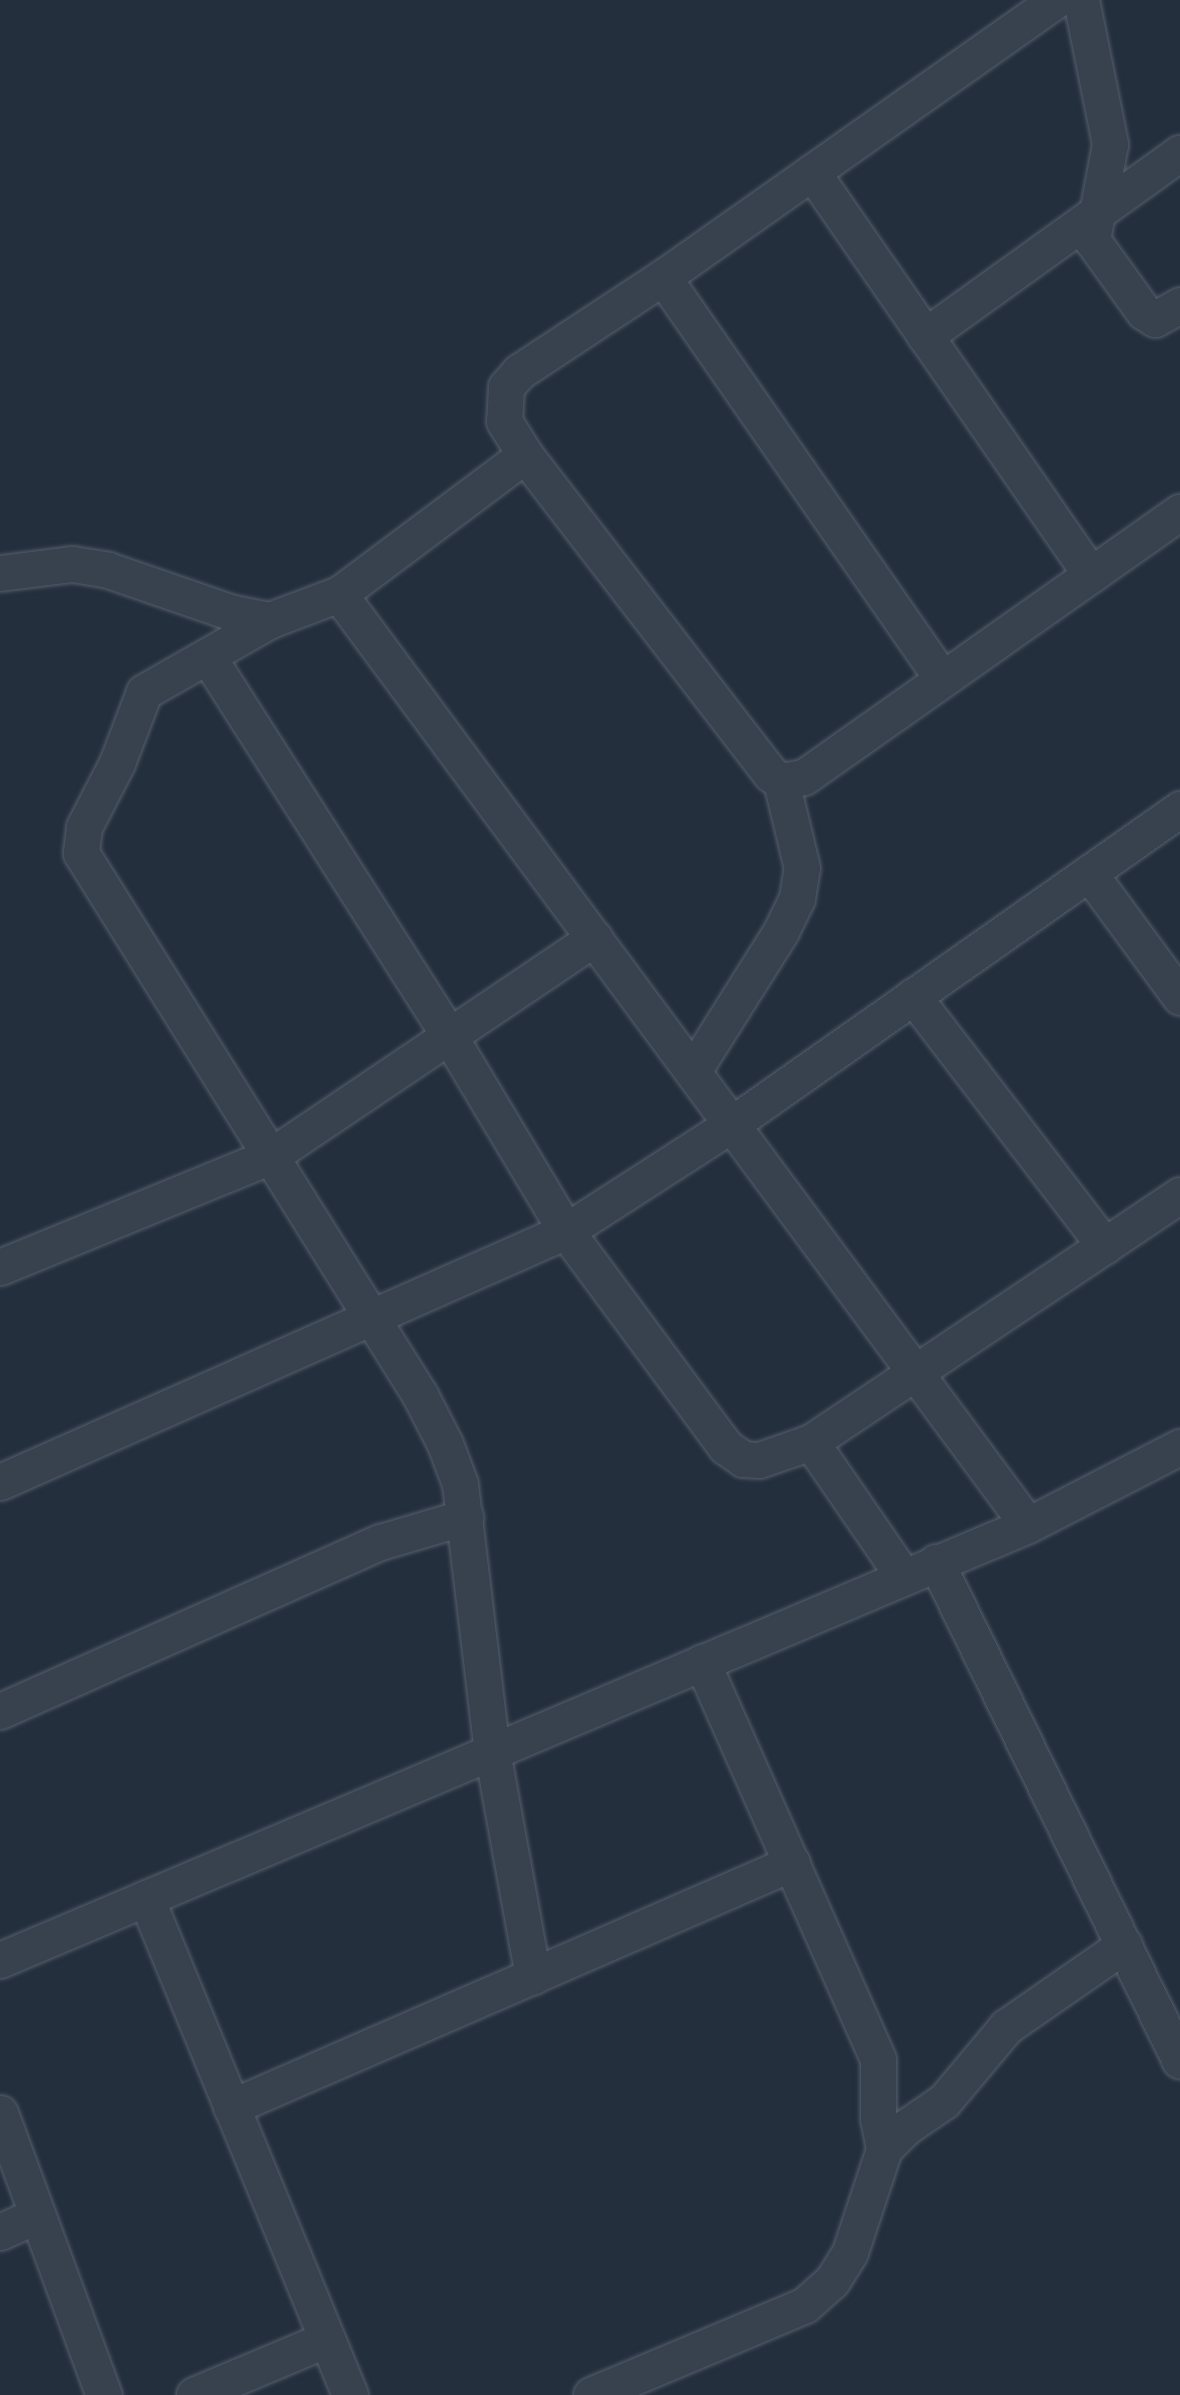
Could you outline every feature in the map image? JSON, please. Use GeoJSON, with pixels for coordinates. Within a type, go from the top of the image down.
{"type":"FeatureCollection","features":[{"type":"Feature","properties":{"kind":"street"},"geometry":{"type":"LineString","coordinates":[[692,1071],[781,931],[797,898],[802,868],[781,781],[771,774],[525,455],[504,421],[506,387],[519,372],[663,277],[1056,0]]}},
{"type":"Feature","properties":{"kind":"street"},"geometry":{"type":"LineString","coordinates":[[1081,0],[1110,144],[1094,217],[1092,240],[1097,251],[1144,312],[1155,319],[1180,305]]}},
{"type":"Feature","properties":{"kind":"street"},"geometry":{"type":"LineString","coordinates":[[925,336],[1180,153]]}},
{"type":"Feature","properties":{"kind":"street"},"geometry":{"type":"LineString","coordinates":[[812,172],[1091,575]]}},
{"type":"Feature","properties":{"kind":"street"},"geometry":{"type":"LineString","coordinates":[[663,277],[942,679]]}},
{"type":"Feature","properties":{"kind":"street"},"geometry":{"type":"LineString","coordinates":[[525,455],[339,594],[270,620],[208,657],[160,679],[144,692],[117,763],[84,827],[81,853],[372,1319],[445,1444],[460,1484],[492,1751],[533,1976]]}},
{"type":"Feature","properties":{"kind":"street"},"geometry":{"type":"LineString","coordinates":[[781,781],[804,777],[1180,512]]}},
{"type":"Feature","properties":{"kind":"street"},"geometry":{"type":"LineString","coordinates":[[0,573],[72,564],[108,570],[233,613],[270,620]]}},
{"type":"Feature","properties":{"kind":"street"},"geometry":{"type":"LineString","coordinates":[[339,594],[1028,1525]]}},
{"type":"Feature","properties":{"kind":"street"},"geometry":{"type":"LineString","coordinates":[[208,657],[451,1039],[566,1231],[726,1447],[743,1459],[760,1460],[811,1442],[917,1375],[1180,1195]]}},
{"type":"Feature","properties":{"kind":"street"},"geometry":{"type":"LineString","coordinates":[[0,1482],[566,1231],[732,1124],[1180,809]]}},
{"type":"Feature","properties":{"kind":"street"},"geometry":{"type":"LineString","coordinates":[[1089,873],[1180,997]]}},
{"type":"Feature","properties":{"kind":"street"},"geometry":{"type":"LineString","coordinates":[[0,1267],[271,1156],[451,1039],[594,938]]}},
{"type":"Feature","properties":{"kind":"street"},"geometry":{"type":"LineString","coordinates":[[913,996],[1105,1246]]}},
{"type":"Feature","properties":{"kind":"street"},"geometry":{"type":"LineString","coordinates":[[811,1442],[903,1576]]}},
{"type":"Feature","properties":{"kind":"street"},"geometry":{"type":"LineString","coordinates":[[0,1960],[1028,1525],[1180,1447]]}},
{"type":"Feature","properties":{"kind":"street"},"geometry":{"type":"LineString","coordinates":[[0,1712],[380,1542],[465,1517]]}},
{"type":"Feature","properties":{"kind":"street"},"geometry":{"type":"LineString","coordinates":[[936,1562],[1180,2061]]}},
{"type":"Feature","properties":{"kind":"street"},"geometry":{"type":"LineString","coordinates":[[592,2395],[805,2305],[832,2281],[850,2252],[884,2149],[878,2118],[878,2060],[702,1661]]}},
{"type":"Feature","properties":{"kind":"street"},"geometry":{"type":"LineString","coordinates":[[231,2107],[792,1864]]}},
{"type":"Feature","properties":{"kind":"street"},"geometry":{"type":"LineString","coordinates":[[146,1898],[350,2395]]}},
{"type":"Feature","properties":{"kind":"street"},"geometry":{"type":"LineString","coordinates":[[884,2149],[944,2101],[1006,2027],[1124,1945]]}},
{"type":"Feature","properties":{"kind":"street"},"geometry":{"type":"LineString","coordinates":[[0,2113],[104,2395]]}},
{"type":"Feature","properties":{"kind":"street"},"geometry":{"type":"LineString","coordinates":[[0,2231],[37,2215]]}},
{"type":"Feature","properties":{"kind":"street"},"geometry":{"type":"LineString","coordinates":[[194,2395],[327,2339]]}}]}
